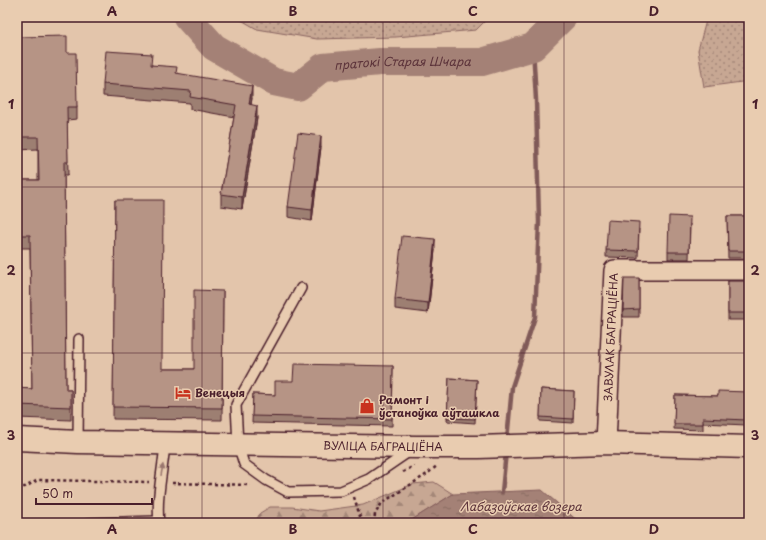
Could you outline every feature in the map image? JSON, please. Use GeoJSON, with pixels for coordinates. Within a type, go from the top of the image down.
{"type":"FeatureCollection","features":[{"type":"Feature","properties":{"kind":"highway","name":"ВУЛІЦА БАГРАЦІЁНА"},"geometry":{"type":"LineString","coordinates":[[17,439],[165,444],[479,447],[606,443],[749,447]]}},
{"type":"Feature","properties":{"kind":"street","name":"ЗАВУЛАК БАГРАЦІЁНА"},"geometry":{"type":"LineString","coordinates":[[606,443],[614,270],[749,270]]}},
{"type":"Feature","properties":{"kind":"lane"},"geometry":{"type":"LineString","coordinates":[[301,288],[236,405],[238,444],[244,464],[266,480],[288,492],[341,491],[369,480],[416,446]]}},
{"type":"Feature","properties":{"kind":"lane"},"geometry":{"type":"LineString","coordinates":[[78,442],[79,339]]}},
{"type":"Feature","properties":{"kind":"lane"},"geometry":{"type":"LineString","coordinates":[[89,523],[158,522],[160,483],[165,444]]}},
{"type":"Feature","properties":{"kind":"path"},"geometry":{"type":"LineString","coordinates":[[374,523],[375,514],[382,503],[439,465]]}},
{"type":"Feature","properties":{"kind":"path"},"geometry":{"type":"LineString","coordinates":[[354,495],[362,523]]}},
{"type":"Feature","properties":{"kind":"green space"},"geometry":{"type":"Polygon","coordinates":[[[236,17],[489,17],[476,30],[396,37],[317,39],[257,29],[236,17]]]}},
{"type":"Feature","properties":{"kind":"green space"},"geometry":{"type":"Polygon","coordinates":[[[707,17],[749,17],[749,81],[704,87],[698,50],[707,17]]]}},
{"type":"Feature","properties":{"kind":"green space"},"geometry":{"type":"Polygon","coordinates":[[[434,482],[453,494],[407,523],[255,523],[260,513],[270,507],[292,507],[319,511],[363,505],[413,484],[434,482]]]}},
{"type":"Feature","properties":{"kind":"water","name":"Лабазоўскае возера"},"geometry":{"type":"Polygon","coordinates":[[[542,490],[580,523],[407,523],[453,494],[542,490]]]}},
{"type":"Feature","properties":{"kind":"building"},"geometry":{"type":"Polygon","coordinates":[[[67,36],[67,53],[76,53],[77,107],[67,107],[68,162],[64,162],[66,390],[71,390],[71,407],[17,405],[17,388],[32,389],[30,235],[17,235],[17,180],[39,180],[38,137],[17,137],[17,37],[67,36]]]}},
{"type":"Feature","properties":{"kind":"building"},"geometry":{"type":"Polygon","coordinates":[[[106,51],[152,54],[151,65],[177,67],[176,73],[252,86],[249,104],[257,106],[242,197],[221,194],[236,105],[190,97],[191,91],[103,84],[106,51]]]}},
{"type":"Feature","properties":{"kind":"building"},"geometry":{"type":"Polygon","coordinates":[[[298,133],[321,136],[312,210],[288,207],[298,133]]]}},
{"type":"Feature","properties":{"kind":"building"},"geometry":{"type":"Polygon","coordinates":[[[115,200],[163,200],[162,369],[194,369],[194,290],[223,291],[222,408],[113,407],[115,200]]]}},
{"type":"Feature","properties":{"kind":"building"},"geometry":{"type":"Polygon","coordinates":[[[669,216],[690,217],[689,252],[668,252],[669,216]]]}},
{"type":"Feature","properties":{"kind":"building"},"geometry":{"type":"Polygon","coordinates":[[[727,216],[749,216],[749,251],[728,251],[727,216]]]}},
{"type":"Feature","properties":{"kind":"building"},"geometry":{"type":"Polygon","coordinates":[[[608,220],[639,222],[638,251],[606,250],[608,220]]]}},
{"type":"Feature","properties":{"kind":"building"},"geometry":{"type":"Polygon","coordinates":[[[402,236],[435,239],[428,303],[395,299],[402,236]]]}},
{"type":"Feature","properties":{"kind":"building"},"geometry":{"type":"Polygon","coordinates":[[[624,278],[639,278],[639,309],[623,310],[624,278]]]}},
{"type":"Feature","properties":{"kind":"building"},"geometry":{"type":"Polygon","coordinates":[[[728,281],[747,281],[747,313],[728,313],[728,281]]]}},
{"type":"Feature","properties":{"kind":"building"},"geometry":{"type":"Polygon","coordinates":[[[294,364],[393,366],[392,419],[252,416],[253,394],[275,395],[275,381],[293,381],[294,364]]]}},
{"type":"Feature","properties":{"kind":"building"},"geometry":{"type":"Polygon","coordinates":[[[449,378],[477,380],[475,419],[447,418],[449,378]]]}},
{"type":"Feature","properties":{"kind":"building"},"geometry":{"type":"Polygon","coordinates":[[[541,389],[574,391],[573,419],[540,417],[541,389]]]}},
{"type":"Feature","properties":{"kind":"building"},"geometry":{"type":"Polygon","coordinates":[[[718,391],[748,392],[746,420],[703,418],[703,424],[674,424],[675,395],[718,396],[718,391]]]}},
{"type":"Feature","properties":{"kind":"waterway","name":"пратокі Старая Шчара"},"geometry":{"type":"LineString","coordinates":[[187,17],[214,47],[274,82],[298,87],[323,67],[380,62],[482,62],[533,47],[563,17]]}},
{"type":"Feature","properties":{"kind":"waterway"},"geometry":{"type":"LineString","coordinates":[[507,440],[512,387],[535,317],[539,222],[533,47]]}},
{"type":"Feature","properties":{"kind":"waterway"},"geometry":{"type":"LineString","coordinates":[[502,492],[506,452]]}},
{"type":"Feature","properties":{"kind":"place","name":"Венецыя"},"geometry":{"type":"Point","coordinates":[183,393]}},
{"type":"Feature","properties":{"kind":"place","name":"Рамонт і ўстаноўка аўташкла"},"geometry":{"type":"Point","coordinates":[367,406]}}]}
